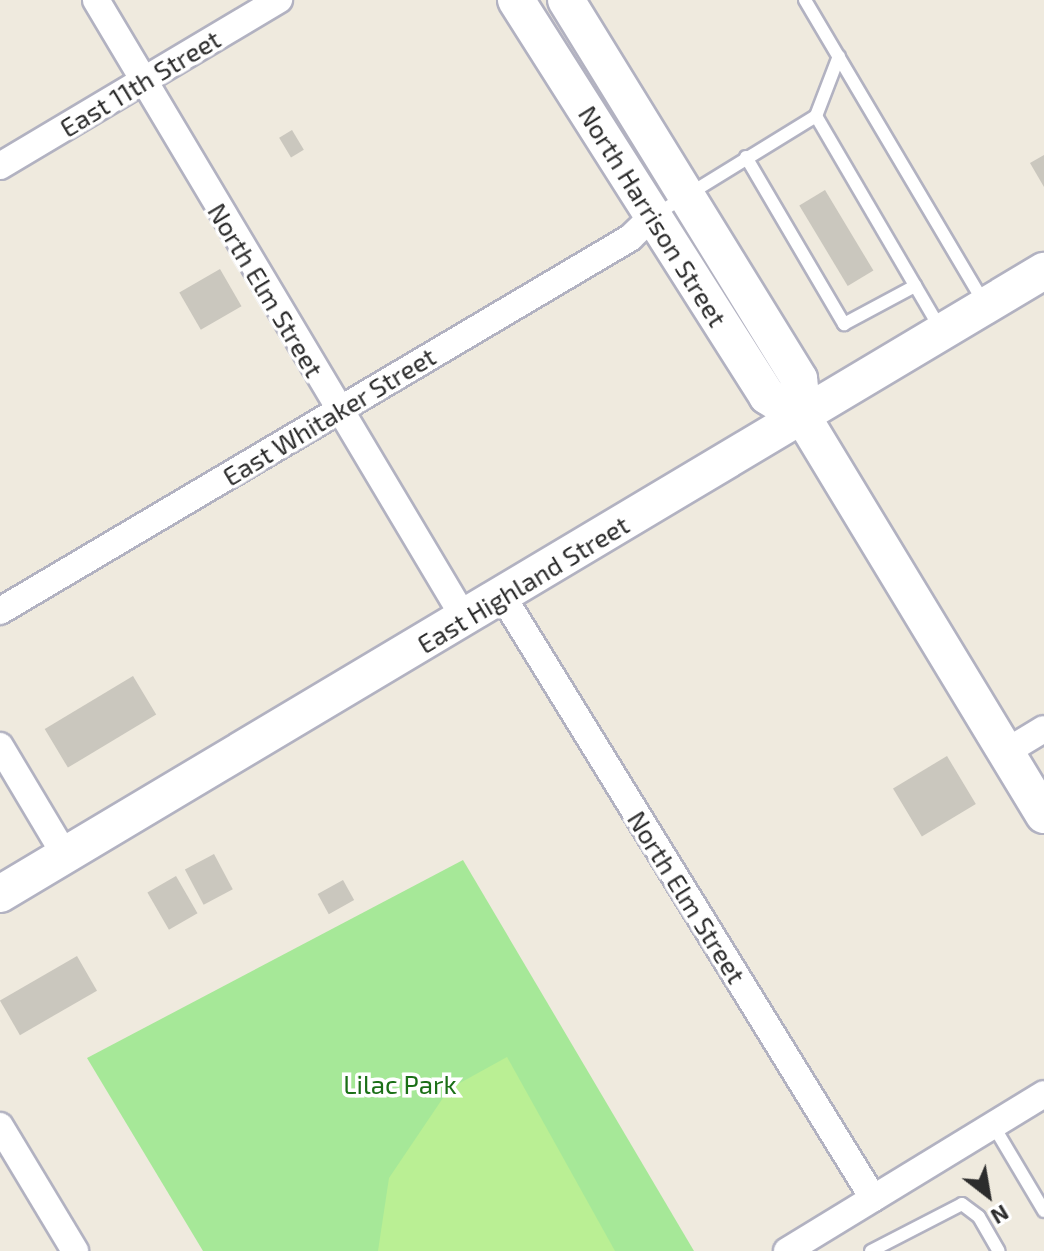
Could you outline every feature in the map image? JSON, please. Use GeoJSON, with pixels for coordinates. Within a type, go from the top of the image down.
{"type":"FeatureCollection","features":[{"type":"Feature","properties":{"kind":"main road","name":"North Harrison Street"},"geometry":{"type":"LineString","coordinates":[[516,0],[767,396],[804,419]]}},
{"type":"Feature","properties":{"kind":"main road","name":"North Harrison Street"},"geometry":{"type":"LineString","coordinates":[[566,0],[799,379],[804,419],[1044,815]]}},
{"type":"Feature","properties":{"kind":"main road","name":"East Highland Street"},"geometry":{"type":"LineString","coordinates":[[0,894],[804,419],[1044,271]]}},
{"type":"Feature","properties":{"kind":"street","name":"North Elm Street"},"geometry":{"type":"LineString","coordinates":[[96,0],[465,619]]}},
{"type":"Feature","properties":{"kind":"street","name":"East 11th Street"},"geometry":{"type":"LineString","coordinates":[[0,166],[279,0]]}},
{"type":"Feature","properties":{"kind":"street","name":"East Whitaker Street"},"geometry":{"type":"LineString","coordinates":[[0,611],[630,238],[653,216]]}},
{"type":"Feature","properties":{"kind":"street","name":"North Elm Street"},"geometry":{"type":"LineString","coordinates":[[503,597],[873,1198]]}},
{"type":"Feature","properties":{"kind":"street"},"geometry":{"type":"LineString","coordinates":[[1006,752],[1044,729]]}},
{"type":"Feature","properties":{"kind":"street"},"geometry":{"type":"LineString","coordinates":[[0,746],[65,855]]}},
{"type":"Feature","properties":{"kind":"street"},"geometry":{"type":"LineString","coordinates":[[787,1251],[1044,1094]]}},
{"type":"Feature","properties":{"kind":"street"},"geometry":{"type":"LineString","coordinates":[[0,1126],[75,1251]]}},
{"type":"Feature","properties":{"kind":"lane"},"geometry":{"type":"LineString","coordinates":[[805,0],[986,306]]}},
{"type":"Feature","properties":{"kind":"lane"},"geometry":{"type":"LineString","coordinates":[[653,216],[816,116],[839,56]]}},
{"type":"Feature","properties":{"kind":"lane"},"geometry":{"type":"LineString","coordinates":[[816,116],[943,333]]}},
{"type":"Feature","properties":{"kind":"lane"},"geometry":{"type":"LineString","coordinates":[[746,157],[844,324],[915,286]]}},
{"type":"Feature","properties":{"kind":"lane"},"geometry":{"type":"LineString","coordinates":[[993,1125],[1044,1211]]}},
{"type":"Feature","properties":{"kind":"lane"},"geometry":{"type":"LineString","coordinates":[[871,1251],[962,1204],[979,1217],[999,1251]]}},
{"type":"Feature","properties":{"kind":"green space","name":"Lilac Park"},"geometry":{"type":"Polygon","coordinates":[[[463,860],[694,1251],[203,1251],[87,1058],[463,860]]]}},
{"type":"Feature","properties":{"kind":"green space"},"geometry":{"type":"Polygon","coordinates":[[[507,1057],[615,1251],[378,1251],[389,1178],[449,1089],[507,1057]]]}},
{"type":"Feature","properties":{"kind":"building"},"geometry":{"type":"Polygon","coordinates":[[[292,130],[304,150],[291,157],[279,138],[292,130]]]}},
{"type":"Feature","properties":{"kind":"building"},"geometry":{"type":"Polygon","coordinates":[[[1044,155],[1044,187],[1030,163],[1044,155]]]}},
{"type":"Feature","properties":{"kind":"building"},"geometry":{"type":"Polygon","coordinates":[[[825,190],[873,271],[848,286],[799,205],[825,190]]]}},
{"type":"Feature","properties":{"kind":"building"},"geometry":{"type":"Polygon","coordinates":[[[220,269],[242,306],[201,330],[179,292],[220,269]]]}},
{"type":"Feature","properties":{"kind":"building"},"geometry":{"type":"Polygon","coordinates":[[[133,676],[156,715],[68,768],[45,729],[133,676]]]}},
{"type":"Feature","properties":{"kind":"building"},"geometry":{"type":"Polygon","coordinates":[[[947,756],[976,804],[922,836],[893,788],[947,756]]]}},
{"type":"Feature","properties":{"kind":"building"},"geometry":{"type":"Polygon","coordinates":[[[214,854],[233,889],[204,905],[185,869],[214,854]]]}},
{"type":"Feature","properties":{"kind":"building"},"geometry":{"type":"Polygon","coordinates":[[[176,876],[198,913],[169,930],[147,892],[176,876]]]}},
{"type":"Feature","properties":{"kind":"building"},"geometry":{"type":"Polygon","coordinates":[[[343,880],[354,900],[329,914],[318,894],[343,880]]]}},
{"type":"Feature","properties":{"kind":"building"},"geometry":{"type":"Polygon","coordinates":[[[77,956],[97,991],[20,1035],[0,1000],[77,956]]]}}]}
